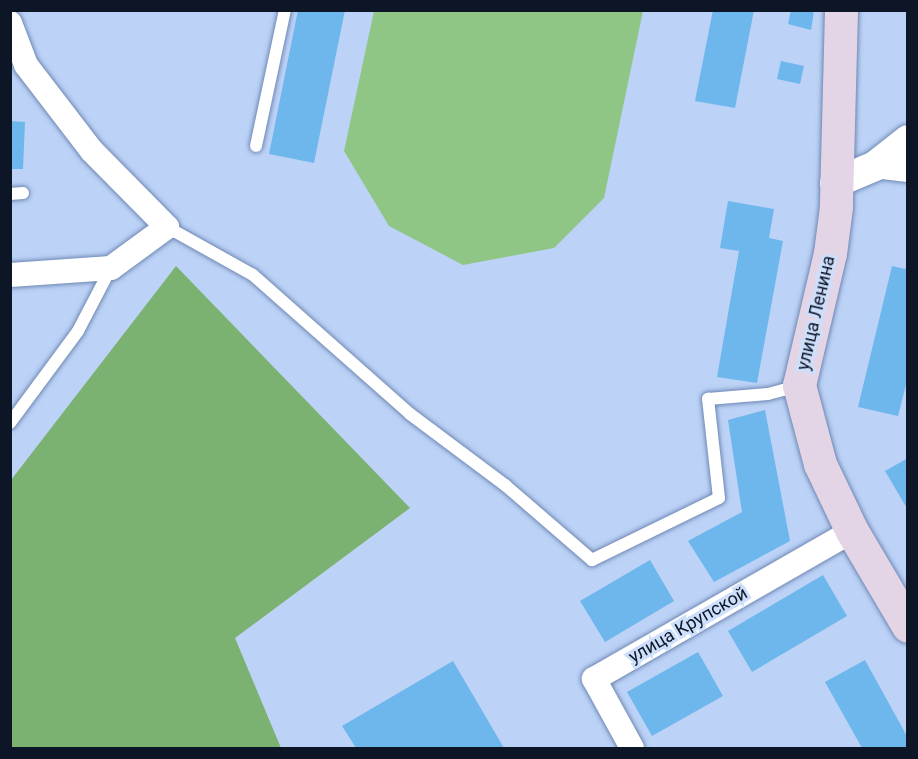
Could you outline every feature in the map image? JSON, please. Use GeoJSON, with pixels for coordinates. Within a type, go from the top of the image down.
{"type":"FeatureCollection","features":[{"type":"Feature","properties":{"kind":"main road","name":"улица Ленина"},"geometry":{"type":"LineString","coordinates":[[841,10],[836,183],[830,253],[799,385],[820,464],[852,531],[903,607]]}},
{"type":"Feature","properties":{"kind":"street"},"geometry":{"type":"LineString","coordinates":[[10,23],[26,64],[92,151],[167,227],[111,268],[10,275]]}},
{"type":"Feature","properties":{"kind":"street"},"geometry":{"type":"LineString","coordinates":[[836,183],[875,166],[908,140]]}},
{"type":"Feature","properties":{"kind":"street"},"geometry":{"type":"LineString","coordinates":[[875,166],[908,170]]}},
{"type":"Feature","properties":{"kind":"street","name":"улица Крупской"},"geometry":{"type":"LineString","coordinates":[[632,748],[594,680],[852,531]]}},
{"type":"Feature","properties":{"kind":"lane"},"geometry":{"type":"LineString","coordinates":[[256,146],[285,10]]}},
{"type":"Feature","properties":{"kind":"lane"},"geometry":{"type":"LineString","coordinates":[[167,227],[253,275],[410,414],[505,485],[592,560],[719,498],[708,399],[768,394],[799,385]]}},
{"type":"Feature","properties":{"kind":"lane"},"geometry":{"type":"LineString","coordinates":[[10,423],[78,331],[111,268]]}},
{"type":"Feature","properties":{"kind":"green space"},"geometry":{"type":"Polygon","coordinates":[[[374,11],[643,11],[604,198],[554,248],[463,265],[389,226],[344,151],[374,11]]]}},
{"type":"Feature","properties":{"kind":"green space"},"geometry":{"type":"Polygon","coordinates":[[[176,266],[410,508],[235,638],[281,748],[11,748],[11,480],[176,266]]]}},
{"type":"Feature","properties":{"kind":"building"},"geometry":{"type":"Polygon","coordinates":[[[298,10],[345,10],[314,163],[269,154],[298,10]]]}},
{"type":"Feature","properties":{"kind":"building"},"geometry":{"type":"Polygon","coordinates":[[[713,10],[754,10],[735,108],[695,101],[713,10]]]}},
{"type":"Feature","properties":{"kind":"building"},"geometry":{"type":"Polygon","coordinates":[[[791,10],[814,11],[811,30],[788,24],[791,10]]]}},
{"type":"Feature","properties":{"kind":"building"},"geometry":{"type":"Polygon","coordinates":[[[781,61],[804,66],[800,84],[777,79],[781,61]]]}},
{"type":"Feature","properties":{"kind":"building"},"geometry":{"type":"Polygon","coordinates":[[[10,121],[25,122],[23,169],[10,169],[10,121]]]}},
{"type":"Feature","properties":{"kind":"building"},"geometry":{"type":"Polygon","coordinates":[[[728,201],[774,209],[769,238],[783,241],[757,383],[717,377],[739,251],[720,248],[728,201]]]}},
{"type":"Feature","properties":{"kind":"building"},"geometry":{"type":"Polygon","coordinates":[[[908,264],[908,377],[898,416],[858,407],[892,266],[905,269],[908,264]]]}},
{"type":"Feature","properties":{"kind":"building"},"geometry":{"type":"Polygon","coordinates":[[[765,410],[790,541],[714,582],[688,541],[742,512],[728,420],[765,410]]]}},
{"type":"Feature","properties":{"kind":"building"},"geometry":{"type":"Polygon","coordinates":[[[908,458],[908,510],[885,471],[908,458]]]}},
{"type":"Feature","properties":{"kind":"building"},"geometry":{"type":"Polygon","coordinates":[[[650,560],[674,601],[605,642],[580,601],[650,560]]]}},
{"type":"Feature","properties":{"kind":"building"},"geometry":{"type":"Polygon","coordinates":[[[823,575],[847,616],[752,672],[728,631],[823,575]]]}},
{"type":"Feature","properties":{"kind":"building"},"geometry":{"type":"Polygon","coordinates":[[[698,652],[723,696],[652,736],[627,692],[698,652]]]}},
{"type":"Feature","properties":{"kind":"building"},"geometry":{"type":"Polygon","coordinates":[[[865,660],[908,738],[908,748],[862,748],[825,682],[865,660]]]}},
{"type":"Feature","properties":{"kind":"building"},"geometry":{"type":"Polygon","coordinates":[[[453,661],[504,748],[356,748],[342,726],[453,661]]]}}]}
